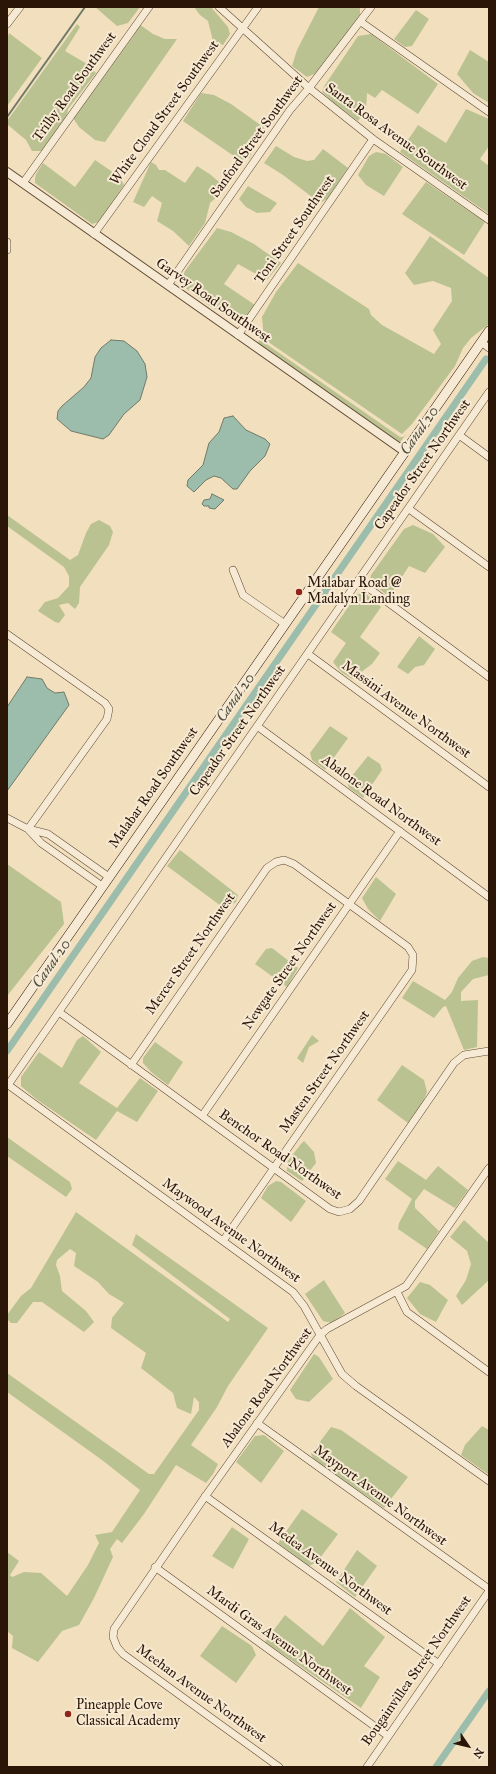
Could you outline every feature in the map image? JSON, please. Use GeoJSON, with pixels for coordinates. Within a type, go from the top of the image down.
{"type":"FeatureCollection","features":[{"type":"Feature","properties":{"kind":"main road","name":"Malabar Road Southwest"},"geometry":{"type":"LineString","coordinates":[[7,1024],[404,451],[485,345],[489,331]]}},
{"type":"Feature","properties":{"kind":"street"},"geometry":{"type":"LineString","coordinates":[[7,24],[20,7]]}},
{"type":"Feature","properties":{"kind":"street","name":"Trilby Road Southwest"},"geometry":{"type":"LineString","coordinates":[[23,183],[149,7]]}},
{"type":"Feature","properties":{"kind":"street","name":"Santa Rosa Avenue Southwest"},"geometry":{"type":"LineString","coordinates":[[219,7],[309,88],[373,139],[489,220]]}},
{"type":"Feature","properties":{"kind":"street","name":"White Cloud Street Southwest"},"geometry":{"type":"LineString","coordinates":[[94,234],[258,7]]}},
{"type":"Feature","properties":{"kind":"street","name":"Sanford Street Southwest"},"geometry":{"type":"LineString","coordinates":[[168,285],[290,110],[361,22],[371,7]]}},
{"type":"Feature","properties":{"kind":"street"},"geometry":{"type":"LineString","coordinates":[[361,22],[489,112]]}},
{"type":"Feature","properties":{"kind":"street","name":"Toni Street Southwest"},"geometry":{"type":"LineString","coordinates":[[238,335],[373,139]]}},
{"type":"Feature","properties":{"kind":"street","name":"Garvey Road Southwest"},"geometry":{"type":"LineString","coordinates":[[7,172],[404,451]]}},
{"type":"Feature","properties":{"kind":"street","name":"Capeador Street Northwest"},"geometry":{"type":"LineString","coordinates":[[8,1084],[489,392]]}},
{"type":"Feature","properties":{"kind":"street"},"geometry":{"type":"LineString","coordinates":[[459,435],[489,457]]}},
{"type":"Feature","properties":{"kind":"street"},"geometry":{"type":"LineString","coordinates":[[409,509],[489,567]]}},
{"type":"Feature","properties":{"kind":"street"},"geometry":{"type":"LineString","coordinates":[[233,570],[243,595],[284,624]]}},
{"type":"Feature","properties":{"kind":"street"},"geometry":{"type":"LineString","coordinates":[[359,581],[489,677]]}},
{"type":"Feature","properties":{"kind":"street"},"geometry":{"type":"LineString","coordinates":[[7,634],[105,703],[109,709],[106,719],[28,829]]}},
{"type":"Feature","properties":{"kind":"street","name":"Massini Avenue Northwest"},"geometry":{"type":"LineString","coordinates":[[308,654],[489,787]]}},
{"type":"Feature","properties":{"kind":"street","name":"Abalone Road Northwest"},"geometry":{"type":"LineString","coordinates":[[257,726],[489,897]]}},
{"type":"Feature","properties":{"kind":"street"},"geometry":{"type":"LineString","coordinates":[[7,818],[28,829],[48,834],[109,877]]}},
{"type":"Feature","properties":{"kind":"street"},"geometry":{"type":"LineString","coordinates":[[28,829],[41,843],[102,886]]}},
{"type":"Feature","properties":{"kind":"street","name":"Newgate Street Northwest"},"geometry":{"type":"LineString","coordinates":[[202,1116],[400,831]]}},
{"type":"Feature","properties":{"kind":"street","name":"Mercer Street Northwest"},"geometry":{"type":"LineString","coordinates":[[131,1065],[267,868],[276,862],[284,860],[294,864],[349,904]]}},
{"type":"Feature","properties":{"kind":"street","name":"Masten Street Northwest"},"geometry":{"type":"LineString","coordinates":[[223,1241],[412,970],[413,955],[408,947],[349,904]]}},
{"type":"Feature","properties":{"kind":"street","name":"Benchor Road Northwest"},"geometry":{"type":"LineString","coordinates":[[59,1012],[330,1209],[340,1212],[350,1209],[359,1201],[454,1063],[464,1055],[489,1051]]}},
{"type":"Feature","properties":{"kind":"street","name":"Maywood Avenue Northwest"},"geometry":{"type":"LineString","coordinates":[[8,1084],[293,1292],[304,1306],[342,1374],[352,1383],[489,1481]]}},
{"type":"Feature","properties":{"kind":"street","name":"Abalone Road Northwest"},"geometry":{"type":"LineString","coordinates":[[113,1637],[114,1629],[119,1620],[155,1567],[320,1335],[327,1328],[397,1292],[412,1280],[489,1168]]}},
{"type":"Feature","properties":{"kind":"street"},"geometry":{"type":"LineString","coordinates":[[397,1292],[408,1312],[489,1372]]}},
{"type":"Feature","properties":{"kind":"street","name":"Mayport Avenue Northwest"},"geometry":{"type":"LineString","coordinates":[[256,1423],[489,1590]]}},
{"type":"Feature","properties":{"kind":"street","name":"Medea Avenue Northwest"},"geometry":{"type":"LineString","coordinates":[[205,1496],[439,1664]]}},
{"type":"Feature","properties":{"kind":"street","name":"Mardi Gras Avenue Northwest"},"geometry":{"type":"LineString","coordinates":[[155,1567],[388,1736]]}},
{"type":"Feature","properties":{"kind":"street","name":"Bougainvillea Street Northwest"},"geometry":{"type":"LineString","coordinates":[[367,1767],[489,1590]]}},
{"type":"Feature","properties":{"kind":"street","name":"Meehan Avenue Northwest"},"geometry":{"type":"LineString","coordinates":[[113,1637],[117,1647],[123,1654],[279,1767]]}},
{"type":"Feature","properties":{"kind":"green space"},"geometry":{"type":"Polygon","coordinates":[[[95,7],[140,7],[128,23],[117,26],[95,7]]]}},
{"type":"Feature","properties":{"kind":"green space"},"geometry":{"type":"Polygon","coordinates":[[[194,7],[211,7],[228,27],[230,34],[223,45],[213,41],[208,21],[200,15],[194,7]]]}},
{"type":"Feature","properties":{"kind":"green space"},"geometry":{"type":"Polygon","coordinates":[[[319,7],[360,7],[360,15],[317,73],[307,77],[292,66],[297,50],[319,7]]]}},
{"type":"Feature","properties":{"kind":"green space"},"geometry":{"type":"Polygon","coordinates":[[[416,10],[429,19],[412,46],[405,47],[394,39],[416,10]]]}},
{"type":"Feature","properties":{"kind":"green space"},"geometry":{"type":"Polygon","coordinates":[[[77,24],[80,27],[65,51],[87,64],[96,73],[68,109],[67,116],[42,151],[32,151],[26,140],[8,125],[7,121],[77,24]]]}},
{"type":"Feature","properties":{"kind":"green space"},"geometry":{"type":"Polygon","coordinates":[[[139,24],[153,34],[165,39],[177,39],[105,142],[95,140],[79,127],[73,118],[134,35],[139,24]]]}},
{"type":"Feature","properties":{"kind":"green space"},"geometry":{"type":"Polygon","coordinates":[[[9,33],[42,58],[7,106],[7,41],[9,33]]]}},
{"type":"Feature","properties":{"kind":"green space"},"geometry":{"type":"Polygon","coordinates":[[[371,34],[438,84],[418,114],[382,90],[375,98],[367,93],[366,109],[358,121],[322,92],[325,85],[358,36],[371,34]]]}},
{"type":"Feature","properties":{"kind":"green space"},"geometry":{"type":"Polygon","coordinates":[[[470,50],[489,62],[489,103],[473,93],[457,74],[470,50]]]}},
{"type":"Feature","properties":{"kind":"green space"},"geometry":{"type":"Polygon","coordinates":[[[201,93],[214,95],[231,104],[266,129],[264,136],[253,147],[250,158],[241,161],[183,121],[201,93]]]}},
{"type":"Feature","properties":{"kind":"green space"},"geometry":{"type":"Polygon","coordinates":[[[466,109],[489,119],[489,146],[480,159],[489,166],[489,214],[400,152],[418,125],[446,143],[466,109]]]}},
{"type":"Feature","properties":{"kind":"green space"},"geometry":{"type":"Polygon","coordinates":[[[276,146],[294,157],[307,161],[314,160],[323,149],[348,168],[327,199],[320,203],[283,175],[264,163],[276,146]]]}},
{"type":"Feature","properties":{"kind":"green space"},"geometry":{"type":"Polygon","coordinates":[[[376,152],[386,154],[403,167],[384,196],[366,185],[358,175],[369,156],[376,152]]]}},
{"type":"Feature","properties":{"kind":"green space"},"geometry":{"type":"Polygon","coordinates":[[[95,160],[120,177],[124,185],[99,222],[92,224],[35,183],[36,174],[43,163],[75,187],[95,160]]]}},
{"type":"Feature","properties":{"kind":"green space"},"geometry":{"type":"Polygon","coordinates":[[[151,162],[156,165],[159,170],[165,170],[185,183],[197,166],[211,175],[226,188],[210,203],[205,223],[189,246],[173,231],[157,221],[162,203],[152,196],[144,207],[133,202],[151,162]]]}},
{"type":"Feature","properties":{"kind":"green space"},"geometry":{"type":"Polygon","coordinates":[[[426,182],[485,222],[464,255],[402,214],[426,182]]]}},
{"type":"Feature","properties":{"kind":"green space"},"geometry":{"type":"Polygon","coordinates":[[[248,186],[277,203],[270,212],[257,213],[246,207],[239,199],[248,186]]]}},
{"type":"Feature","properties":{"kind":"green space"},"geometry":{"type":"Polygon","coordinates":[[[217,228],[231,232],[254,244],[281,263],[267,280],[238,264],[224,284],[255,305],[250,313],[242,318],[231,318],[210,306],[180,284],[185,271],[217,228]]]}},
{"type":"Feature","properties":{"kind":"green space"},"geometry":{"type":"Polygon","coordinates":[[[430,236],[489,278],[489,324],[471,338],[463,348],[455,366],[412,424],[402,434],[264,339],[262,317],[276,292],[298,263],[369,309],[371,315],[382,325],[434,354],[441,344],[433,330],[452,301],[451,288],[433,281],[414,285],[405,273],[430,236]]]}},
{"type":"Feature","properties":{"kind":"green space"},"geometry":{"type":"Polygon","coordinates":[[[260,334],[262,341],[400,437],[403,437],[406,434],[399,444],[258,344],[260,334]]]}},
{"type":"Feature","properties":{"kind":"green space"},"geometry":{"type":"Polygon","coordinates":[[[7,515],[70,560],[78,555],[91,524],[99,520],[110,526],[113,532],[109,545],[80,587],[79,603],[75,609],[68,603],[59,605],[65,615],[59,623],[38,611],[45,602],[58,598],[69,586],[69,576],[64,567],[7,526],[7,515]]]}},
{"type":"Feature","properties":{"kind":"green space"},"geometry":{"type":"Polygon","coordinates":[[[413,525],[433,534],[445,547],[425,573],[409,566],[389,597],[370,581],[371,575],[404,529],[413,525]]]}},
{"type":"Feature","properties":{"kind":"green space"},"geometry":{"type":"Polygon","coordinates":[[[365,593],[381,607],[360,637],[380,653],[372,664],[352,679],[341,672],[333,662],[346,643],[331,632],[357,594],[365,593]]]}},
{"type":"Feature","properties":{"kind":"green space"},"geometry":{"type":"Polygon","coordinates":[[[419,636],[435,649],[424,665],[415,667],[408,674],[397,667],[419,636]]]}},
{"type":"Feature","properties":{"kind":"green space"},"geometry":{"type":"Polygon","coordinates":[[[330,726],[348,738],[325,770],[312,760],[310,753],[330,726]]]}},
{"type":"Feature","properties":{"kind":"green space"},"geometry":{"type":"Polygon","coordinates":[[[368,756],[380,764],[382,770],[363,798],[349,788],[347,782],[368,756]]]}},
{"type":"Feature","properties":{"kind":"green space"},"geometry":{"type":"Polygon","coordinates":[[[180,850],[238,895],[236,902],[225,909],[167,866],[180,850]]]}},
{"type":"Feature","properties":{"kind":"green space"},"geometry":{"type":"Polygon","coordinates":[[[7,864],[61,902],[64,924],[7,996],[7,864]]]}},
{"type":"Feature","properties":{"kind":"green space"},"geometry":{"type":"Polygon","coordinates":[[[376,877],[396,894],[380,921],[368,909],[362,898],[376,877]]]}},
{"type":"Feature","properties":{"kind":"green space"},"geometry":{"type":"Polygon","coordinates":[[[272,948],[298,968],[287,987],[255,964],[266,949],[272,948]]]}},
{"type":"Feature","properties":{"kind":"green space"},"geometry":{"type":"Polygon","coordinates":[[[483,957],[489,958],[489,975],[473,979],[461,992],[461,1001],[478,1000],[477,1047],[464,1050],[446,1006],[443,1007],[434,1018],[402,998],[413,981],[445,1000],[452,992],[458,978],[472,961],[483,957]]]}},
{"type":"Feature","properties":{"kind":"green space"},"geometry":{"type":"Polygon","coordinates":[[[312,1035],[319,1041],[309,1047],[303,1063],[297,1058],[312,1035]]]}},
{"type":"Feature","properties":{"kind":"green space"},"geometry":{"type":"Polygon","coordinates":[[[83,1036],[101,1052],[79,1083],[117,1108],[140,1078],[158,1091],[137,1122],[117,1111],[96,1140],[36,1099],[21,1086],[21,1077],[39,1052],[62,1068],[77,1040],[83,1036]]]}},
{"type":"Feature","properties":{"kind":"green space"},"geometry":{"type":"Polygon","coordinates":[[[155,1042],[183,1062],[168,1085],[151,1072],[143,1063],[143,1058],[155,1042]]]}},
{"type":"Feature","properties":{"kind":"green space"},"geometry":{"type":"Polygon","coordinates":[[[402,1065],[424,1080],[427,1092],[421,1107],[408,1123],[377,1100],[402,1065]]]}},
{"type":"Feature","properties":{"kind":"green space"},"geometry":{"type":"Polygon","coordinates":[[[7,1137],[70,1182],[72,1189],[66,1197],[7,1156],[7,1137]]]}},
{"type":"Feature","properties":{"kind":"green space"},"geometry":{"type":"Polygon","coordinates":[[[304,1141],[314,1152],[316,1163],[302,1181],[287,1171],[287,1162],[304,1141]]]}},
{"type":"Feature","properties":{"kind":"green space"},"geometry":{"type":"Polygon","coordinates":[[[398,1161],[426,1180],[438,1166],[468,1190],[455,1208],[424,1189],[415,1201],[415,1208],[439,1231],[427,1249],[398,1229],[399,1223],[412,1199],[385,1179],[398,1161]]]}},
{"type":"Feature","properties":{"kind":"green space"},"geometry":{"type":"Polygon","coordinates":[[[276,1181],[281,1182],[306,1201],[291,1222],[261,1198],[268,1186],[276,1181]]]}},
{"type":"Feature","properties":{"kind":"green space"},"geometry":{"type":"Polygon","coordinates":[[[76,1212],[228,1322],[230,1319],[132,1245],[136,1234],[268,1328],[228,1386],[217,1407],[191,1445],[218,1464],[213,1474],[206,1483],[176,1465],[144,1514],[122,1543],[117,1539],[110,1549],[113,1557],[94,1598],[79,1625],[62,1631],[38,1662],[12,1648],[13,1636],[7,1631],[7,1552],[19,1561],[10,1575],[12,1577],[24,1572],[41,1573],[67,1596],[88,1565],[99,1543],[95,1535],[112,1532],[140,1490],[102,1460],[7,1392],[7,1373],[149,1474],[154,1474],[199,1410],[199,1402],[194,1397],[191,1414],[177,1408],[173,1393],[141,1368],[146,1353],[111,1328],[112,1318],[124,1303],[109,1294],[98,1282],[74,1266],[76,1253],[70,1249],[57,1260],[56,1265],[60,1276],[62,1291],[86,1311],[94,1322],[84,1332],[42,1302],[33,1302],[17,1323],[11,1323],[7,1319],[7,1315],[21,1296],[31,1288],[76,1212]]]}},
{"type":"Feature","properties":{"kind":"green space"},"geometry":{"type":"Polygon","coordinates":[[[464,1220],[489,1243],[489,1280],[462,1305],[456,1296],[466,1280],[471,1264],[467,1251],[450,1237],[464,1220]]]}},
{"type":"Feature","properties":{"kind":"green space"},"geometry":{"type":"Polygon","coordinates":[[[324,1280],[345,1313],[332,1323],[323,1321],[305,1294],[324,1280]]]}},
{"type":"Feature","properties":{"kind":"green space"},"geometry":{"type":"Polygon","coordinates":[[[420,1282],[430,1285],[448,1300],[436,1322],[420,1314],[407,1298],[420,1282]]]}},
{"type":"Feature","properties":{"kind":"green space"},"geometry":{"type":"Polygon","coordinates":[[[314,1354],[319,1357],[333,1379],[309,1402],[296,1399],[290,1390],[314,1354]]]}},
{"type":"Feature","properties":{"kind":"green space"},"geometry":{"type":"Polygon","coordinates":[[[482,1426],[489,1430],[489,1475],[461,1455],[465,1445],[482,1426]]]}},
{"type":"Feature","properties":{"kind":"green space"},"geometry":{"type":"Polygon","coordinates":[[[331,1427],[341,1430],[408,1477],[384,1508],[314,1460],[311,1454],[331,1427]]]}},
{"type":"Feature","properties":{"kind":"green space"},"geometry":{"type":"Polygon","coordinates":[[[264,1435],[284,1451],[261,1483],[236,1462],[255,1436],[264,1435]]]}},
{"type":"Feature","properties":{"kind":"green space"},"geometry":{"type":"Polygon","coordinates":[[[302,1509],[338,1534],[317,1562],[309,1566],[278,1543],[302,1509]]]}},
{"type":"Feature","properties":{"kind":"green space"},"geometry":{"type":"Polygon","coordinates":[[[232,1527],[249,1539],[233,1569],[212,1556],[232,1527]]]}},
{"type":"Feature","properties":{"kind":"green space"},"geometry":{"type":"Polygon","coordinates":[[[357,1550],[377,1566],[355,1597],[336,1582],[357,1550]]]}},
{"type":"Feature","properties":{"kind":"green space"},"geometry":{"type":"Polygon","coordinates":[[[350,1608],[385,1637],[364,1666],[380,1677],[361,1708],[265,1642],[285,1615],[323,1646],[350,1608]]]}},
{"type":"Feature","properties":{"kind":"green space"},"geometry":{"type":"Polygon","coordinates":[[[222,1626],[252,1646],[256,1655],[236,1683],[200,1656],[222,1626]]]}},
{"type":"Feature","properties":{"kind":"shaded area"},"geometry":{"type":"Polygon","coordinates":[[[111,340],[124,341],[137,351],[145,364],[147,377],[140,400],[124,414],[109,435],[103,439],[71,431],[57,419],[58,411],[84,387],[91,378],[95,357],[101,348],[111,340]]]}},
{"type":"Feature","properties":{"kind":"shaded area"},"geometry":{"type":"Polygon","coordinates":[[[233,416],[246,430],[265,439],[270,444],[265,456],[250,471],[237,489],[233,489],[221,478],[214,476],[206,480],[194,492],[187,486],[188,480],[203,465],[209,443],[219,432],[224,418],[233,416]]]}},
{"type":"Feature","properties":{"kind":"shaded area"},"geometry":{"type":"Polygon","coordinates":[[[212,494],[224,500],[215,509],[209,508],[209,506],[204,506],[202,504],[204,500],[210,499],[212,494]]]}},
{"type":"Feature","properties":{"kind":"shaded area"},"geometry":{"type":"Polygon","coordinates":[[[27,677],[42,679],[47,688],[55,693],[64,692],[69,705],[7,791],[7,707],[27,677]]]}},
{"type":"Feature","properties":{"kind":"waterway"},"geometry":{"type":"LineString","coordinates":[[7,117],[85,7]]}},
{"type":"Feature","properties":{"kind":"waterway","name":"Canal 20"},"geometry":{"type":"LineString","coordinates":[[7,1051],[486,359]]}},
{"type":"Feature","properties":{"kind":"waterway"},"geometry":{"type":"LineString","coordinates":[[436,1767],[489,1691]]}},
{"type":"Feature","properties":{"kind":"place","name":"Malabar Road @ Madalyn Landing"},"geometry":{"type":"Point","coordinates":[299,592]}},
{"type":"Feature","properties":{"kind":"place","name":"Pineapple Cove Classical Academy"},"geometry":{"type":"Point","coordinates":[68,1714]}}]}
